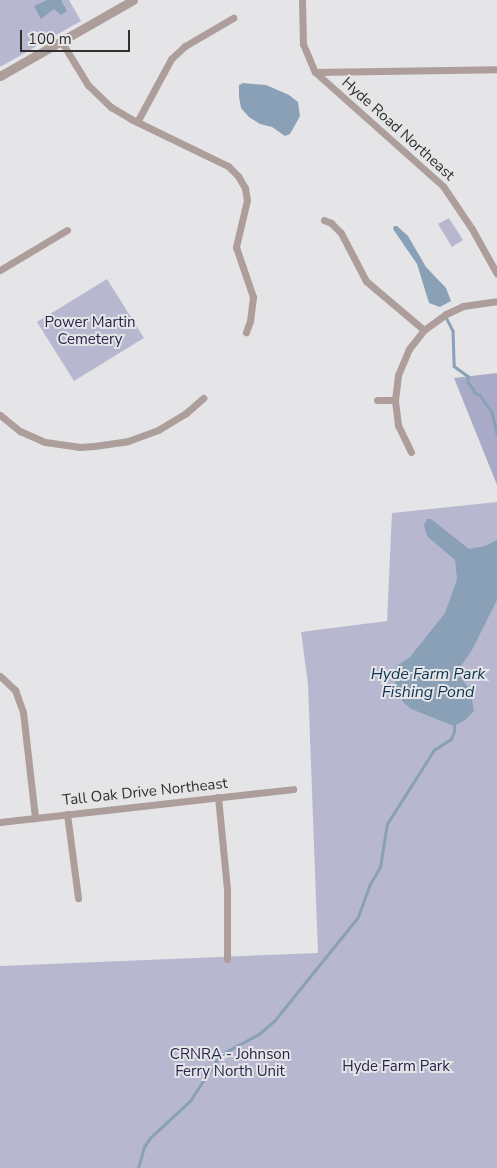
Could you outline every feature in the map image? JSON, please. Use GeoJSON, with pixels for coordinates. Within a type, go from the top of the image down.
{"type":"FeatureCollection","features":[{"type":"Feature","properties":{"kind":"street"},"geometry":{"type":"LineString","coordinates":[[0,76],[133,0]]}},
{"type":"Feature","properties":{"kind":"street","name":"Hyde Road Northeast"},"geometry":{"type":"LineString","coordinates":[[302,0],[304,44],[315,72],[444,186],[472,229],[497,274]]}},
{"type":"Feature","properties":{"kind":"street"},"geometry":{"type":"LineString","coordinates":[[137,122],[171,59],[185,46],[233,18]]}},
{"type":"Feature","properties":{"kind":"street"},"geometry":{"type":"LineString","coordinates":[[61,41],[79,72],[93,90],[111,107],[137,122],[228,166],[238,176],[245,188],[246,207],[236,247],[253,297],[250,321],[246,332]]}},
{"type":"Feature","properties":{"kind":"street"},"geometry":{"type":"LineString","coordinates":[[315,72],[497,69]]}},
{"type":"Feature","properties":{"kind":"street"},"geometry":{"type":"LineString","coordinates":[[324,220],[331,223],[341,233],[366,281],[424,330]]}},
{"type":"Feature","properties":{"kind":"street"},"geometry":{"type":"LineString","coordinates":[[0,270],[67,230]]}},
{"type":"Feature","properties":{"kind":"street"},"geometry":{"type":"LineString","coordinates":[[411,452],[400,431],[395,400],[395,387],[403,362],[424,330],[454,310],[476,303],[497,301]]}},
{"type":"Feature","properties":{"kind":"street"},"geometry":{"type":"LineString","coordinates":[[0,415],[20,431],[45,442],[78,447],[94,446],[128,441],[158,430],[186,413],[202,398]]}},
{"type":"Feature","properties":{"kind":"street"},"geometry":{"type":"LineString","coordinates":[[376,400],[395,400]]}},
{"type":"Feature","properties":{"kind":"street"},"geometry":{"type":"LineString","coordinates":[[0,676],[15,690],[23,712],[35,818]]}},
{"type":"Feature","properties":{"kind":"street","name":"Tall Oak Drive Northeast"},"geometry":{"type":"LineString","coordinates":[[0,822],[293,789]]}},
{"type":"Feature","properties":{"kind":"street"},"geometry":{"type":"LineString","coordinates":[[218,797],[227,889],[227,959]]}},
{"type":"Feature","properties":{"kind":"street"},"geometry":{"type":"LineString","coordinates":[[68,814],[78,898]]}},
{"type":"Feature","properties":{"kind":"green space"},"geometry":{"type":"Polygon","coordinates":[[[0,0],[69,0],[81,21],[0,67],[0,0]]]}},
{"type":"Feature","properties":{"kind":"green space"},"geometry":{"type":"Polygon","coordinates":[[[449,218],[463,240],[452,247],[438,224],[449,218]]]}},
{"type":"Feature","properties":{"kind":"green space","name":"Power Martin Cemetery"},"geometry":{"type":"Polygon","coordinates":[[[107,279],[144,338],[74,381],[37,322],[107,279]]]}},
{"type":"Feature","properties":{"kind":"green space","name":"CRNRA - Johnson Ferry North Unit"},"geometry":{"type":"Polygon","coordinates":[[[497,502],[497,1168],[0,1168],[0,966],[318,953],[308,684],[301,632],[387,621],[392,513],[497,502]]]}},
{"type":"Feature","properties":{"kind":"shaded area"},"geometry":{"type":"Polygon","coordinates":[[[497,373],[497,485],[454,378],[497,373]]]}},
{"type":"Feature","properties":{"kind":"water"},"geometry":{"type":"Polygon","coordinates":[[[47,0],[61,0],[67,11],[61,15],[54,9],[41,19],[34,6],[47,0]]]}},
{"type":"Feature","properties":{"kind":"water"},"geometry":{"type":"Polygon","coordinates":[[[243,83],[266,85],[289,95],[298,102],[300,116],[290,134],[285,136],[272,127],[260,124],[249,117],[241,108],[239,97],[239,85],[243,83]]]}},
{"type":"Feature","properties":{"kind":"water"},"geometry":{"type":"Polygon","coordinates":[[[394,226],[397,226],[408,236],[426,267],[446,288],[451,301],[440,307],[429,303],[417,264],[393,229],[394,226]]]}},
{"type":"Feature","properties":{"kind":"water","name":"Hyde Farm Park Fishing Pond"},"geometry":{"type":"Polygon","coordinates":[[[427,519],[431,519],[469,549],[485,546],[497,540],[497,600],[472,650],[457,672],[470,690],[474,711],[465,720],[454,726],[411,709],[403,702],[395,683],[394,673],[397,666],[410,657],[445,613],[457,579],[455,560],[427,536],[424,525],[427,519]]]}},
{"type":"Feature","properties":{"kind":"waterway"},"geometry":{"type":"LineString","coordinates":[[447,319],[453,331],[454,366],[468,376],[468,383],[475,393],[480,395],[492,412],[497,433]]}},
{"type":"Feature","properties":{"kind":"waterway"},"geometry":{"type":"LineString","coordinates":[[138,1168],[144,1147],[150,1138],[190,1101],[220,1055],[259,1034],[275,1020],[358,917],[369,886],[380,867],[387,824],[434,750],[451,739],[454,726]]}},
{"type":"Feature","properties":{"kind":"park label","name":"Hyde Farm Park"},"geometry":{"type":"Point","coordinates":[396,1067]}}]}
